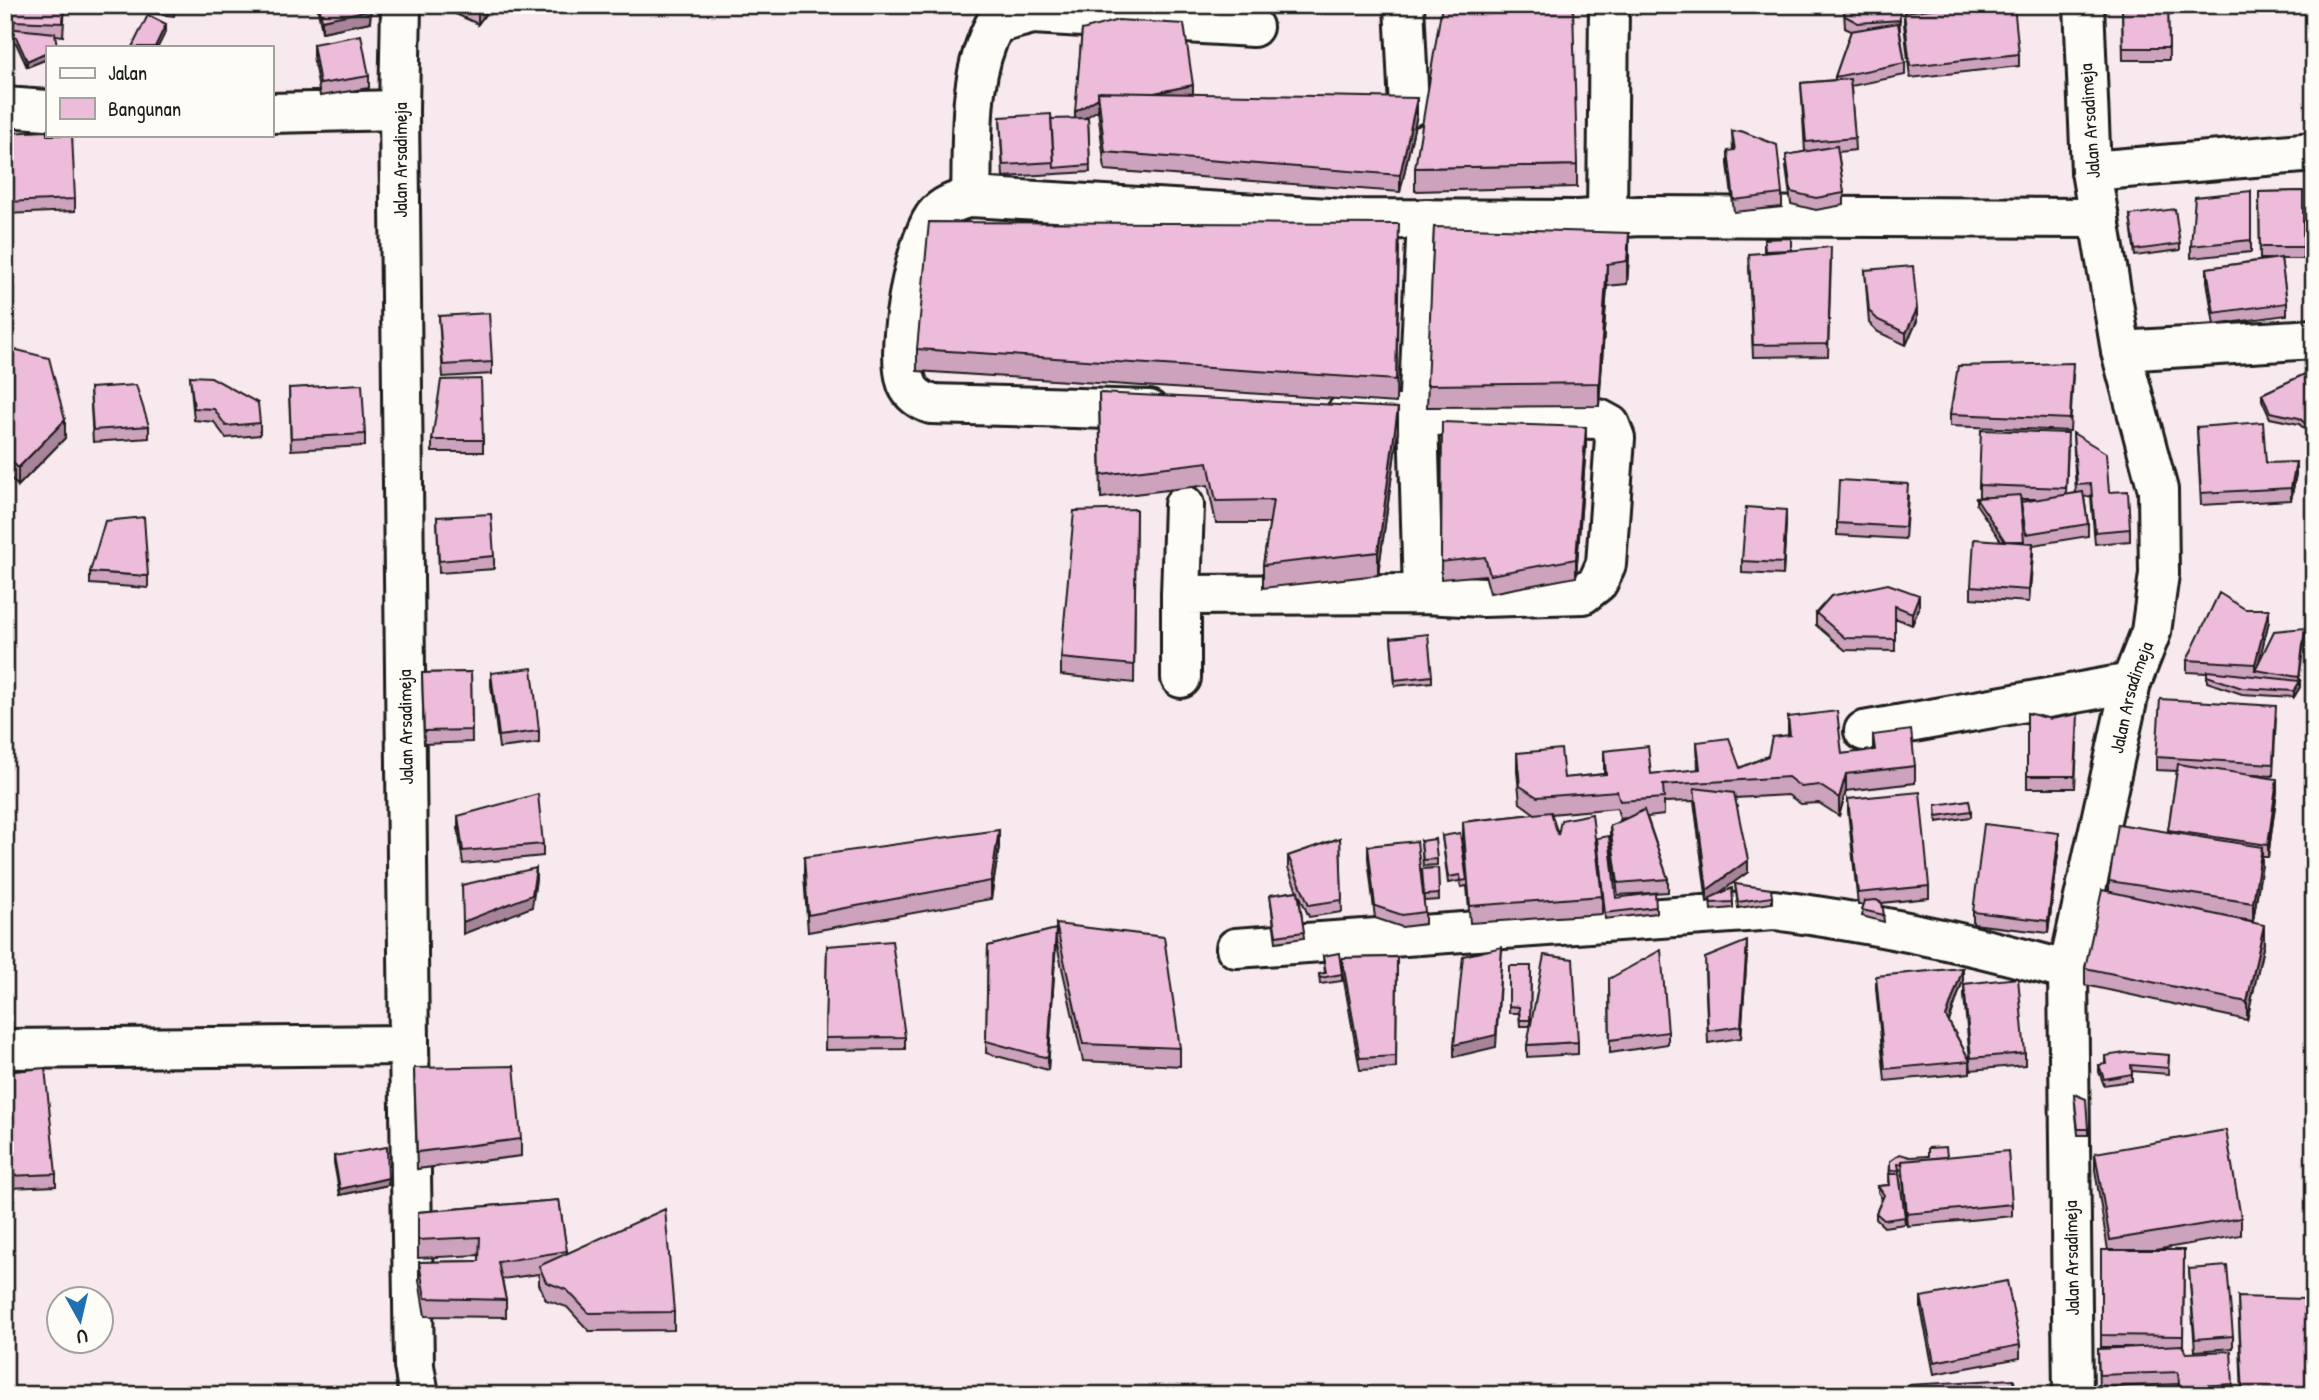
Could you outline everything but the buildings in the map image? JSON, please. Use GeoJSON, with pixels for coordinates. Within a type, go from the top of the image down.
{"type":"FeatureCollection","features":[{"type":"Feature","properties":{"kind":"street","name":"Jalan Arsadimeja"},"geometry":{"type":"LineString","coordinates":[[401,5],[399,110],[409,1045],[414,1366],[419,1395]]}},
{"type":"Feature","properties":{"kind":"street"},"geometry":{"type":"LineString","coordinates":[[1404,5],[1409,107]]}},
{"type":"Feature","properties":{"kind":"street"},"geometry":{"type":"LineString","coordinates":[[1607,219],[1609,5]]}},
{"type":"Feature","properties":{"kind":"street","name":"Jalan Arsadimeja"},"geometry":{"type":"LineString","coordinates":[[2073,1395],[2068,971],[2131,682],[2151,632],[2158,586],[2158,490],[2121,351],[2091,171],[2084,5]]}},
{"type":"Feature","properties":{"kind":"street"},"geometry":{"type":"LineString","coordinates":[[971,197],[974,89],[981,57],[995,24],[1033,14],[1253,27]]}},
{"type":"Feature","properties":{"kind":"street"},"geometry":{"type":"LineString","coordinates":[[5,107],[46,110]]}},
{"type":"Feature","properties":{"kind":"street"},"geometry":{"type":"LineString","coordinates":[[273,113],[399,110]]}},
{"type":"Feature","properties":{"kind":"street"},"geometry":{"type":"LineString","coordinates":[[2091,171],[2314,152]]}},
{"type":"Feature","properties":{"kind":"street"},"geometry":{"type":"LineString","coordinates":[[1182,410],[931,404],[912,393],[906,379],[904,332],[910,284],[933,218],[942,208],[971,197],[1345,219],[1607,219],[1640,216],[2099,218]]}},
{"type":"Feature","properties":{"kind":"street"},"geometry":{"type":"LineString","coordinates":[[1423,594],[1418,416],[1427,219]]}},
{"type":"Feature","properties":{"kind":"street"},"geometry":{"type":"LineString","coordinates":[[2121,351],[2314,339]]}},
{"type":"Feature","properties":{"kind":"street"},"geometry":{"type":"LineString","coordinates":[[1181,595],[1423,594],[1508,597],[1583,594],[1598,582],[1606,564],[1615,438],[1610,425],[1599,419],[1307,413]]}},
{"type":"Feature","properties":{"kind":"street"},"geometry":{"type":"LineString","coordinates":[[1181,678],[1184,505]]}},
{"type":"Feature","properties":{"kind":"street"},"geometry":{"type":"LineString","coordinates":[[1864,731],[2131,682]]}},
{"type":"Feature","properties":{"kind":"street"},"geometry":{"type":"LineString","coordinates":[[1236,947],[1774,910],[1847,919],[1972,943],[2068,971]]}},
{"type":"Feature","properties":{"kind":"street"},"geometry":{"type":"LineString","coordinates":[[5,1049],[409,1045]]}}]}
